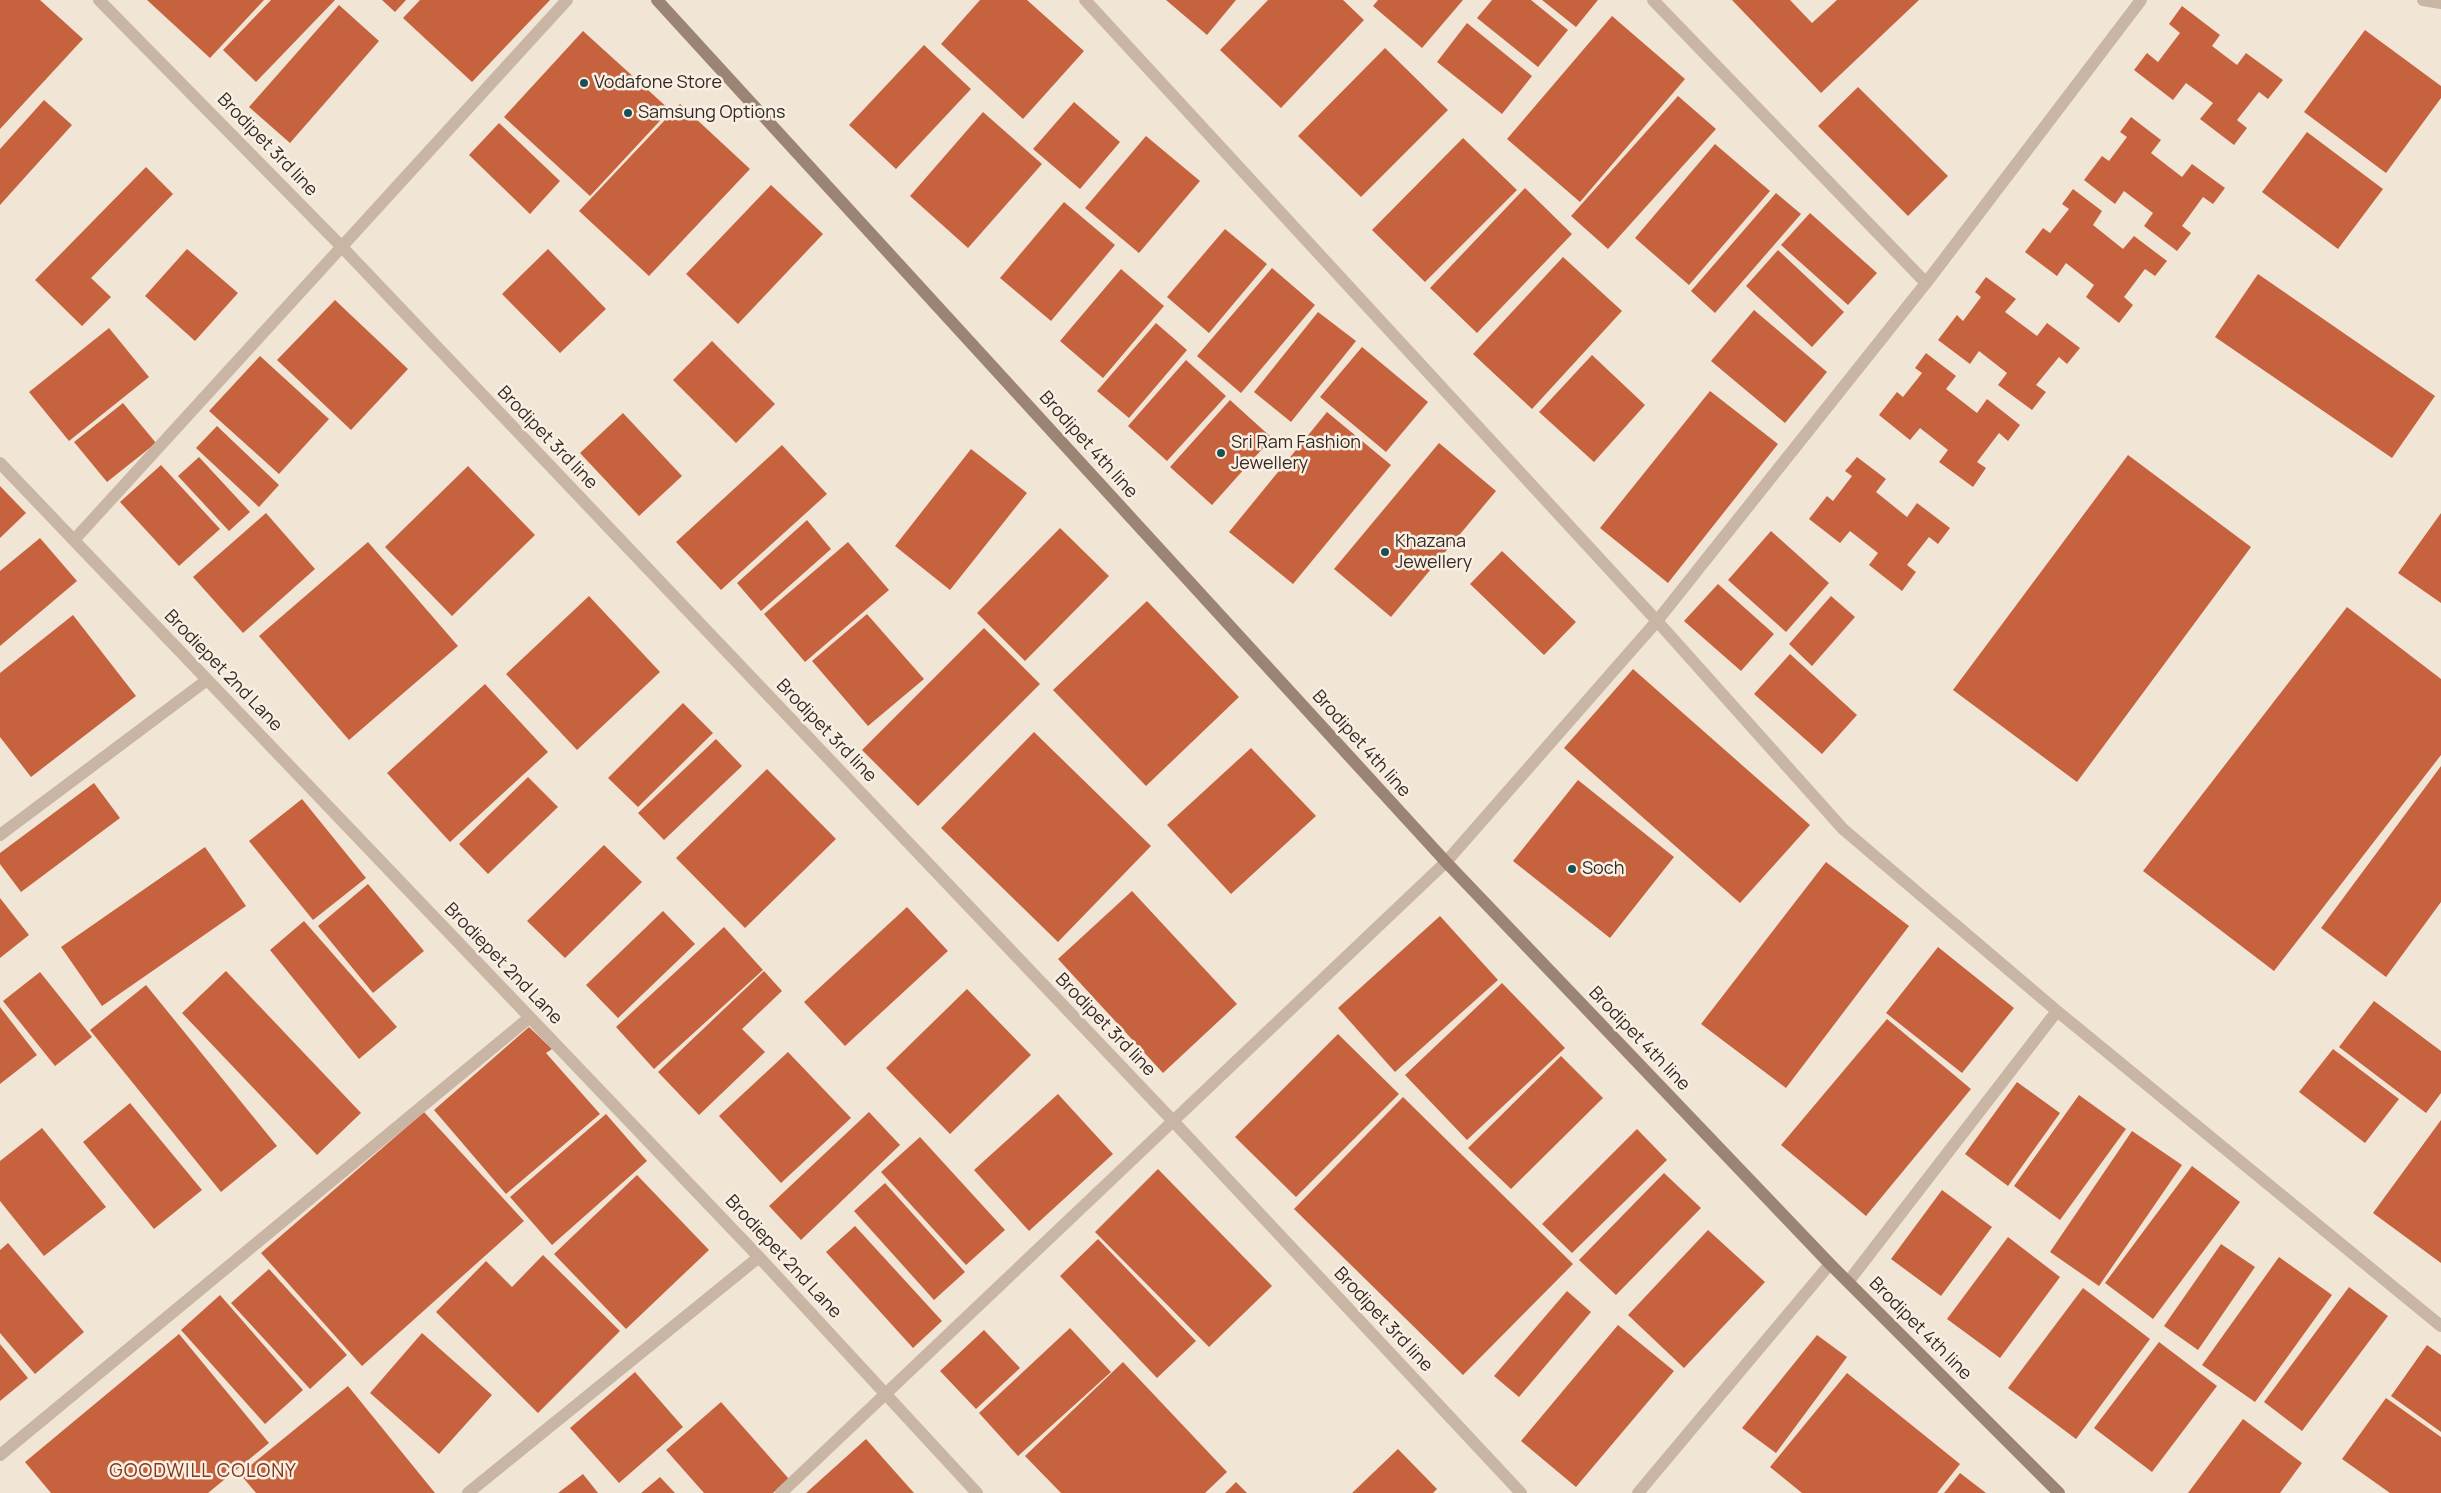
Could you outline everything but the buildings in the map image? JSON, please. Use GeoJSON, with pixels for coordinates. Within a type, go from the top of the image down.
{"type":"FeatureCollection","features":[{"type":"Feature","properties":{"kind":"street","name":"Brodipet 3rd line"},"geometry":{"type":"LineString","coordinates":[[99,0],[342,247],[1173,1121],[1521,1493]]}},
{"type":"Feature","properties":{"kind":"street"},"geometry":{"type":"LineString","coordinates":[[74,540],[567,0]]}},
{"type":"Feature","properties":{"kind":"street","name":"Brodipet 4th line"},"geometry":{"type":"LineString","coordinates":[[658,0],[1446,862],[1830,1264],[2059,1493]]}},
{"type":"Feature","properties":{"kind":"street"},"geometry":{"type":"LineString","coordinates":[[1085,0],[1658,621],[1842,829],[2056,1012],[2441,1326]]}},
{"type":"Feature","properties":{"kind":"street"},"geometry":{"type":"LineString","coordinates":[[1653,0],[1926,282]]}},
{"type":"Feature","properties":{"kind":"street"},"geometry":{"type":"LineString","coordinates":[[781,1493],[1446,862],[1658,621],[1926,282],[2141,0]]}},
{"type":"Feature","properties":{"kind":"street"},"geometry":{"type":"LineString","coordinates":[[2423,0],[2441,3]]}},
{"type":"Feature","properties":{"kind":"street","name":"Brodiepet 2nd Lane"},"geometry":{"type":"LineString","coordinates":[[0,463],[759,1257],[977,1493]]}},
{"type":"Feature","properties":{"kind":"street"},"geometry":{"type":"LineString","coordinates":[[0,835],[207,680]]}},
{"type":"Feature","properties":{"kind":"street"},"geometry":{"type":"LineString","coordinates":[[1848,1282],[2056,1012]]}},
{"type":"Feature","properties":{"kind":"street"},"geometry":{"type":"LineString","coordinates":[[0,1455],[530,1017]]}},
{"type":"Feature","properties":{"kind":"street"},"geometry":{"type":"LineString","coordinates":[[468,1493],[759,1257]]}},
{"type":"Feature","properties":{"kind":"street"},"geometry":{"type":"LineString","coordinates":[[1638,1493],[1830,1264]]}},
{"type":"Feature","properties":{"kind":"place","name":"Vodafone Store"},"geometry":{"type":"Point","coordinates":[584,83]}},
{"type":"Feature","properties":{"kind":"place","name":"Samsung Options"},"geometry":{"type":"Point","coordinates":[628,113]}},
{"type":"Feature","properties":{"kind":"place","name":"Sri Ram Fashion Jewellery"},"geometry":{"type":"Point","coordinates":[1221,453]}},
{"type":"Feature","properties":{"kind":"place","name":"Khazana Jewellery"},"geometry":{"type":"Point","coordinates":[1385,552]}},
{"type":"Feature","properties":{"kind":"place","name":"Soch"},"geometry":{"type":"Point","coordinates":[1572,869]}},
{"type":"Feature","properties":{"kind":"district","name":"GOODWILL COLONY"},"geometry":{"type":"Point","coordinates":[203,1472]}}]}
